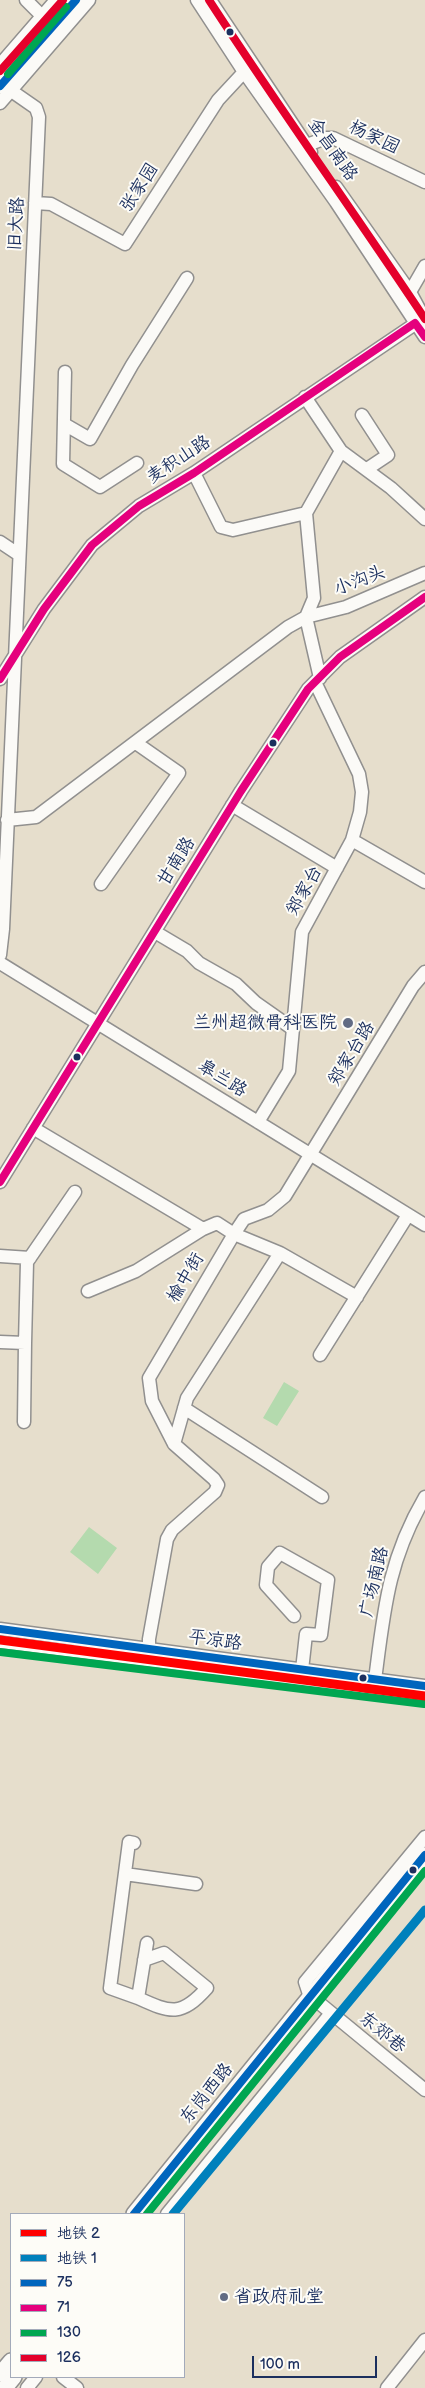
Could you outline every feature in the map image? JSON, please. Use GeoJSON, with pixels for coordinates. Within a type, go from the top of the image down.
{"type":"FeatureCollection","features":[{"type":"Feature","properties":{"kind":"main road"},"geometry":{"type":"LineString","coordinates":[[0,67],[58,0]]}},
{"type":"Feature","properties":{"kind":"main road"},"geometry":{"type":"LineString","coordinates":[[3,86],[76,0]]}},
{"type":"Feature","properties":{"kind":"main road","name":"东岗西路"},"geometry":{"type":"LineString","coordinates":[[147,2213],[425,1854]]}},
{"type":"Feature","properties":{"kind":"main road","name":"东岗西路"},"geometry":{"type":"LineString","coordinates":[[135,2213],[425,1869]]}},
{"type":"Feature","properties":{"kind":"main road"},"geometry":{"type":"LineString","coordinates":[[5,2388],[7,2368]]}},
{"type":"Feature","properties":{"kind":"street"},"geometry":{"type":"LineString","coordinates":[[26,0],[44,18]]}},
{"type":"Feature","properties":{"kind":"street"},"geometry":{"type":"LineString","coordinates":[[0,103],[3,86],[89,0]]}},
{"type":"Feature","properties":{"kind":"street","name":"金昌南路"},"geometry":{"type":"LineString","coordinates":[[197,0],[244,72],[421,320]]}},
{"type":"Feature","properties":{"kind":"street","name":"金昌南路"},"geometry":{"type":"LineString","coordinates":[[210,0],[307,145],[410,292],[421,320],[425,337]]}},
{"type":"Feature","properties":{"kind":"street","name":"张家园"},"geometry":{"type":"LineString","coordinates":[[35,203],[51,204],[125,244],[218,100],[244,72]]}},
{"type":"Feature","properties":{"kind":"street","name":"旧大路"},"geometry":{"type":"LineString","coordinates":[[0,955],[39,117],[36,108],[3,86]]}},
{"type":"Feature","properties":{"kind":"street","name":"杨家园"},"geometry":{"type":"LineString","coordinates":[[307,145],[326,138],[333,138],[425,182]]}},
{"type":"Feature","properties":{"kind":"street"},"geometry":{"type":"LineString","coordinates":[[410,292],[425,266]]}},
{"type":"Feature","properties":{"kind":"street"},"geometry":{"type":"LineString","coordinates":[[64,424],[90,439],[132,365],[187,278]]}},
{"type":"Feature","properties":{"kind":"street","name":"麦积山路"},"geometry":{"type":"LineString","coordinates":[[0,679],[54,595],[92,545],[139,506],[194,472],[421,320]]}},
{"type":"Feature","properties":{"kind":"street"},"geometry":{"type":"LineString","coordinates":[[65,372],[63,464],[100,487],[137,463]]}},
{"type":"Feature","properties":{"kind":"street"},"geometry":{"type":"LineString","coordinates":[[305,397],[341,451],[367,469],[425,519]]}},
{"type":"Feature","properties":{"kind":"street"},"geometry":{"type":"LineString","coordinates":[[362,415],[388,455],[367,469]]}},
{"type":"Feature","properties":{"kind":"street"},"geometry":{"type":"LineString","coordinates":[[306,617],[314,598],[306,513],[341,451]]}},
{"type":"Feature","properties":{"kind":"street"},"geometry":{"type":"LineString","coordinates":[[194,472],[222,527],[234,530],[306,513]]}},
{"type":"Feature","properties":{"kind":"street"},"geometry":{"type":"LineString","coordinates":[[0,542],[18,554]]}},
{"type":"Feature","properties":{"kind":"street","name":"小沟头"},"geometry":{"type":"LineString","coordinates":[[7,820],[36,817],[288,627],[306,617],[346,607],[425,573]]}},
{"type":"Feature","properties":{"kind":"street"},"geometry":{"type":"LineString","coordinates":[[16,595],[19,611],[28,617],[38,613],[54,595]]}},
{"type":"Feature","properties":{"kind":"street","name":"甘南路"},"geometry":{"type":"LineString","coordinates":[[0,1182],[232,805],[308,689],[340,657],[425,597]]}},
{"type":"Feature","properties":{"kind":"street","name":"郑家台"},"geometry":{"type":"LineString","coordinates":[[258,1122],[289,1071],[302,932],[352,840],[360,812],[362,792],[359,774],[318,680],[306,617]]}},
{"type":"Feature","properties":{"kind":"street"},"geometry":{"type":"LineString","coordinates":[[0,716],[8,724],[10,745]]}},
{"type":"Feature","properties":{"kind":"street"},"geometry":{"type":"LineString","coordinates":[[101,884],[178,773],[136,743]]}},
{"type":"Feature","properties":{"kind":"street"},"geometry":{"type":"LineString","coordinates":[[232,805],[337,868]]}},
{"type":"Feature","properties":{"kind":"street"},"geometry":{"type":"LineString","coordinates":[[352,840],[425,882]]}},
{"type":"Feature","properties":{"kind":"street"},"geometry":{"type":"LineString","coordinates":[[155,932],[187,951],[199,963],[236,984],[256,1003],[293,1029]]}},
{"type":"Feature","properties":{"kind":"street","name":"皋兰路"},"geometry":{"type":"LineString","coordinates":[[0,963],[425,1225]]}},
{"type":"Feature","properties":{"kind":"street","name":"郑家台路"},"geometry":{"type":"LineString","coordinates":[[312,1155],[413,986],[425,972]]}},
{"type":"Feature","properties":{"kind":"street"},"geometry":{"type":"LineString","coordinates":[[33,1128],[203,1229]]}},
{"type":"Feature","properties":{"kind":"street","name":"榆中街"},"geometry":{"type":"LineString","coordinates":[[149,1655],[167,1540],[172,1530],[215,1492],[218,1485],[214,1479],[174,1444],[152,1400],[149,1378],[244,1219],[268,1210],[285,1196],[312,1155]]}},
{"type":"Feature","properties":{"kind":"street"},"geometry":{"type":"LineString","coordinates":[[24,1422],[27,1262],[75,1192]]}},
{"type":"Feature","properties":{"kind":"street"},"geometry":{"type":"LineString","coordinates":[[320,1355],[408,1215]]}},
{"type":"Feature","properties":{"kind":"street"},"geometry":{"type":"LineString","coordinates":[[88,1291],[136,1271],[203,1229],[217,1223],[234,1234],[280,1253],[357,1297]]}},
{"type":"Feature","properties":{"kind":"street"},"geometry":{"type":"LineString","coordinates":[[174,1444],[188,1398],[280,1253]]}},
{"type":"Feature","properties":{"kind":"street"},"geometry":{"type":"LineString","coordinates":[[0,1256],[30,1258]]}},
{"type":"Feature","properties":{"kind":"street"},"geometry":{"type":"LineString","coordinates":[[0,1342],[25,1343]]}},
{"type":"Feature","properties":{"kind":"street"},"geometry":{"type":"LineString","coordinates":[[184,1408],[322,1497]]}},
{"type":"Feature","properties":{"kind":"street","name":"广场南路"},"geometry":{"type":"LineString","coordinates":[[375,1680],[391,1573],[400,1546],[425,1497]]}},
{"type":"Feature","properties":{"kind":"street"},"geometry":{"type":"LineString","coordinates":[[294,1616],[266,1585],[268,1567],[280,1553],[328,1580],[321,1635],[306,1634],[302,1670]]}},
{"type":"Feature","properties":{"kind":"street","name":"平凉路"},"geometry":{"type":"LineString","coordinates":[[0,1629],[149,1655],[425,1694]]}},
{"type":"Feature","properties":{"kind":"street","name":"平凉路"},"geometry":{"type":"LineString","coordinates":[[0,1642],[302,1670],[425,1686]]}},
{"type":"Feature","properties":{"kind":"street"},"geometry":{"type":"LineString","coordinates":[[314,1999],[305,1982],[425,1837]]}},
{"type":"Feature","properties":{"kind":"street"},"geometry":{"type":"LineString","coordinates":[[134,1843],[128,1842],[110,1988],[164,2010],[177,2011],[193,2004],[207,1988],[164,1953],[144,1960]]}},
{"type":"Feature","properties":{"kind":"street"},"geometry":{"type":"LineString","coordinates":[[125,1874],[196,1884]]}},
{"type":"Feature","properties":{"kind":"street"},"geometry":{"type":"LineString","coordinates":[[138,1998],[147,1943]]}},
{"type":"Feature","properties":{"kind":"street","name":"东郊巷"},"geometry":{"type":"LineString","coordinates":[[314,1999],[425,2090]]}},
{"type":"Feature","properties":{"kind":"street"},"geometry":{"type":"LineString","coordinates":[[168,2213],[330,2013]]}},
{"type":"Feature","properties":{"kind":"street"},"geometry":{"type":"LineString","coordinates":[[386,2388],[425,2340]]}},
{"type":"Feature","properties":{"kind":"street"},"geometry":{"type":"LineString","coordinates":[[26,2388],[35,2378]]}},
{"type":"Feature","properties":{"kind":"street"},"geometry":{"type":"LineString","coordinates":[[64,2378],[77,2388]]}},
{"type":"Feature","properties":{"kind":"green space"},"geometry":{"type":"Polygon","coordinates":[[[284,1382],[299,1391],[277,1426],[263,1418],[284,1382]]]}},
{"type":"Feature","properties":{"kind":"green space"},"geometry":{"type":"Polygon","coordinates":[[[89,1527],[117,1548],[98,1574],[70,1552],[89,1527]]]}},
{"type":"Feature","properties":{"kind":"metro line","name":"2"},"geometry":{"type":"LineString","coordinates":[[0,1640],[425,1696]]}},
{"type":"Feature","properties":{"kind":"metro line","name":"1"},"geometry":{"type":"LineString","coordinates":[[174,2213],[425,1910]]}},
{"type":"Feature","properties":{"kind":"transit line","name":"126"},"geometry":{"type":"LineString","coordinates":[[0,71],[63,0]]}},
{"type":"Feature","properties":{"kind":"transit line","name":"75"},"geometry":{"type":"LineString","coordinates":[[0,86],[76,0]]}},
{"type":"Feature","properties":{"kind":"transit line","name":"126"},"geometry":{"type":"LineString","coordinates":[[209,0],[425,319]]}},
{"type":"Feature","properties":{"kind":"transit line","name":"130"},"geometry":{"type":"LineString","coordinates":[[8,74],[66,7]]}},
{"type":"Feature","properties":{"kind":"transit line","name":"71"},"geometry":{"type":"LineString","coordinates":[[0,679],[44,609],[92,545],[139,506],[194,473],[415,323],[425,337]]}},
{"type":"Feature","properties":{"kind":"transit line","name":"71"},"geometry":{"type":"LineString","coordinates":[[0,1182],[241,791],[308,689],[340,657],[425,597]]}},
{"type":"Feature","properties":{"kind":"transit line","name":"75"},"geometry":{"type":"LineString","coordinates":[[0,1629],[425,1686]]}},
{"type":"Feature","properties":{"kind":"transit line","name":"130"},"geometry":{"type":"LineString","coordinates":[[0,1652],[424,1704]]}},
{"type":"Feature","properties":{"kind":"transit line","name":"75"},"geometry":{"type":"LineString","coordinates":[[135,2213],[425,1855]]}},
{"type":"Feature","properties":{"kind":"transit line","name":"130"},"geometry":{"type":"LineString","coordinates":[[148,2213],[425,1871]]}},
{"type":"Feature","properties":{"kind":"place","name":"兰州超微骨科医院"},"geometry":{"type":"Point","coordinates":[348,1023]}},
{"type":"Feature","properties":{"kind":"place","name":"省政府礼堂"},"geometry":{"type":"Point","coordinates":[224,2297]}}]}
